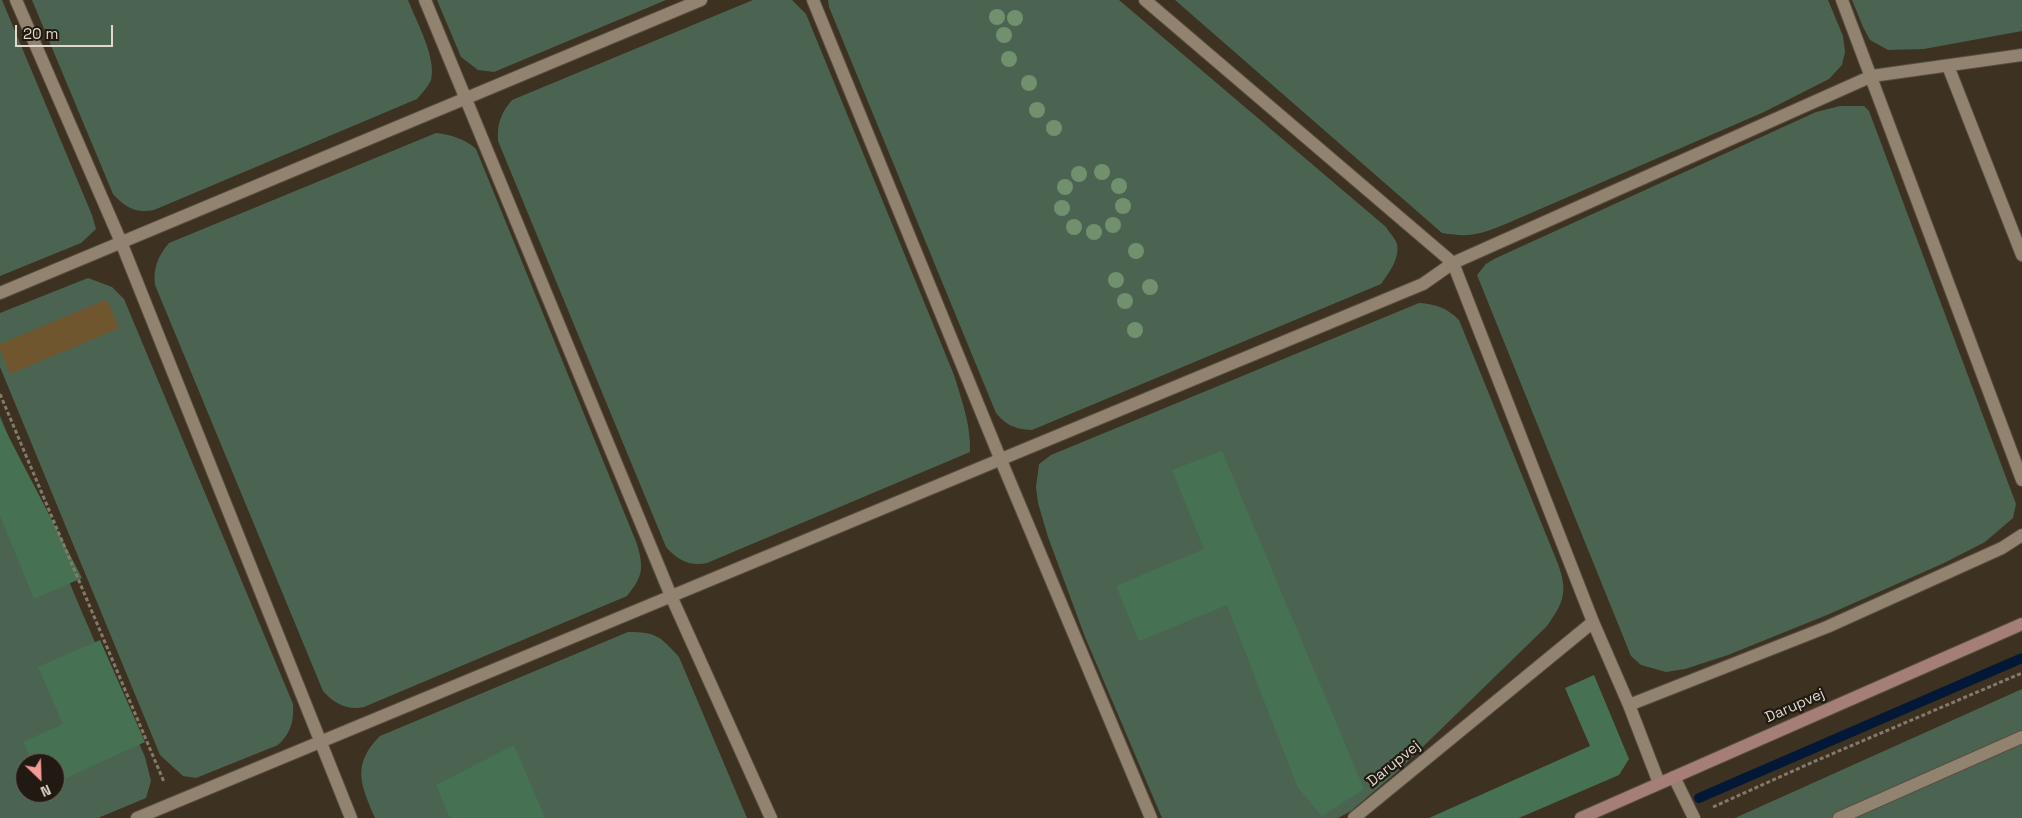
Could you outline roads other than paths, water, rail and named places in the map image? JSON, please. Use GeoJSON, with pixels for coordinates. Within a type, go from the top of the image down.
{"type":"FeatureCollection","features":[{"type":"Feature","properties":{"kind":"street","name":"Darupvej"},"geometry":{"type":"LineString","coordinates":[[1581,818],[2022,624]]}},
{"type":"Feature","properties":{"kind":"lane"},"geometry":{"type":"LineString","coordinates":[[16,0],[121,242],[319,742],[351,818]]}},
{"type":"Feature","properties":{"kind":"lane"},"geometry":{"type":"LineString","coordinates":[[425,0],[671,596],[771,818]]}},
{"type":"Feature","properties":{"kind":"lane"},"geometry":{"type":"LineString","coordinates":[[0,293],[702,0]]}},
{"type":"Feature","properties":{"kind":"lane"},"geometry":{"type":"LineString","coordinates":[[813,0],[1000,458],[1151,818]]}},
{"type":"Feature","properties":{"kind":"lane"},"geometry":{"type":"LineString","coordinates":[[1145,0],[1453,263],[1593,622],[1629,705],[1659,783]]}},
{"type":"Feature","properties":{"kind":"lane"},"geometry":{"type":"LineString","coordinates":[[1842,0],[2022,480]]}},
{"type":"Feature","properties":{"kind":"lane"},"geometry":{"type":"LineString","coordinates":[[136,818],[1423,284],[1453,263],[1872,76],[2022,54]]}},
{"type":"Feature","properties":{"kind":"lane"},"geometry":{"type":"LineString","coordinates":[[1948,66],[2022,256]]}},
{"type":"Feature","properties":{"kind":"lane"},"geometry":{"type":"LineString","coordinates":[[1629,705],[1826,627],[2002,548],[2022,535]]}},
{"type":"Feature","properties":{"kind":"lane","name":"Darupvej"},"geometry":{"type":"LineString","coordinates":[[1354,818],[1593,622]]}},
{"type":"Feature","properties":{"kind":"lane"},"geometry":{"type":"LineString","coordinates":[[1839,818],[2022,737]]}},
{"type":"Feature","properties":{"kind":"lane"},"geometry":{"type":"LineString","coordinates":[[1674,777],[1693,817]]}},
{"type":"Feature","properties":{"kind":"waterway"},"geometry":{"type":"LineString","coordinates":[[1699,798],[2022,658]]}}]}
